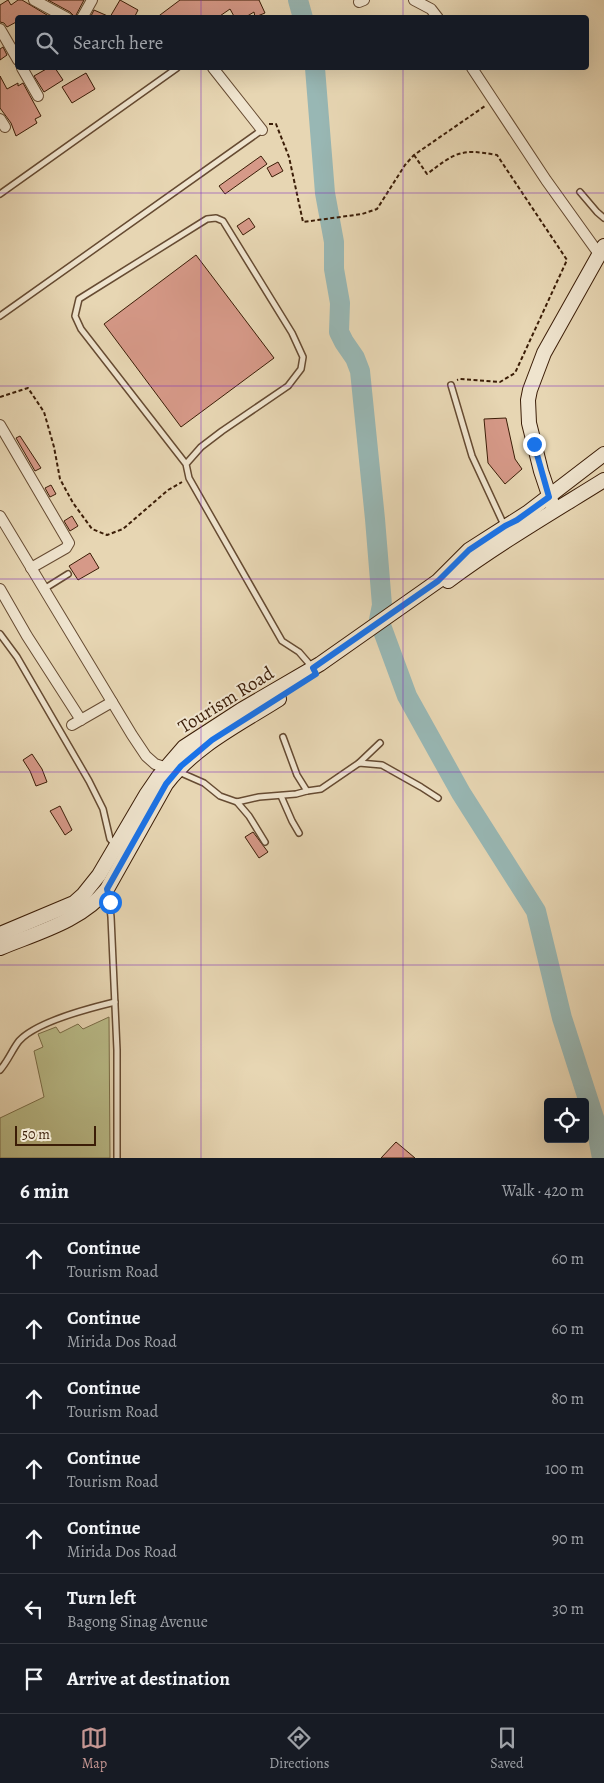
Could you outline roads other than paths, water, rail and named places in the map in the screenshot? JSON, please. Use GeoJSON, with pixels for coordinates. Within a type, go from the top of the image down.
{"type":"FeatureCollection","features":[{"type":"Feature","properties":{"kind":"main road"},"geometry":{"type":"LineString","coordinates":[[556,510],[549,497],[529,422],[530,390],[544,353],[602,250]]}},
{"type":"Feature","properties":{"kind":"main road"},"geometry":{"type":"LineString","coordinates":[[507,532],[517,520],[604,454]]}},
{"type":"Feature","properties":{"kind":"main road"},"geometry":{"type":"LineString","coordinates":[[507,532],[536,523],[604,480]]}},
{"type":"Feature","properties":{"kind":"main road","name":"Tourism Road"},"geometry":{"type":"LineString","coordinates":[[0,934],[74,903],[83,895],[99,875],[146,794],[171,769],[331,660],[440,583],[507,532]]}},
{"type":"Feature","properties":{"kind":"main road","name":"Tourism Road"},"geometry":{"type":"LineString","coordinates":[[171,769],[184,747],[241,710],[315,671]]}},
{"type":"Feature","properties":{"kind":"main road"},"geometry":{"type":"LineString","coordinates":[[0,948],[63,922],[87,909],[99,899],[107,889],[152,812],[171,769]]}},
{"type":"Feature","properties":{"kind":"street"},"geometry":{"type":"LineString","coordinates":[[34,0],[62,15]]}},
{"type":"Feature","properties":{"kind":"street"},"geometry":{"type":"LineString","coordinates":[[84,15],[92,0]]}},
{"type":"Feature","properties":{"kind":"street"},"geometry":{"type":"LineString","coordinates":[[414,0],[431,8],[436,15]]}},
{"type":"Feature","properties":{"kind":"street"},"geometry":{"type":"LineString","coordinates":[[0,29],[15,55]]}},
{"type":"Feature","properties":{"kind":"street"},"geometry":{"type":"LineString","coordinates":[[23,70],[38,96]]}},
{"type":"Feature","properties":{"kind":"street"},"geometry":{"type":"LineString","coordinates":[[215,70],[262,130]]}},
{"type":"Feature","properties":{"kind":"street"},"geometry":{"type":"LineString","coordinates":[[473,70],[546,180],[602,250]]}},
{"type":"Feature","properties":{"kind":"street"},"geometry":{"type":"LineString","coordinates":[[0,425],[69,543],[66,548],[31,568]]}},
{"type":"Feature","properties":{"kind":"street"},"geometry":{"type":"LineString","coordinates":[[0,516],[146,756],[155,764],[171,769]]}},
{"type":"Feature","properties":{"kind":"street"},"geometry":{"type":"LineString","coordinates":[[0,589],[76,723],[112,702]]}},
{"type":"Feature","properties":{"kind":"lane"},"geometry":{"type":"LineString","coordinates":[[0,194],[174,70]]}},
{"type":"Feature","properties":{"kind":"lane"},"geometry":{"type":"LineString","coordinates":[[0,316],[262,130]]}},
{"type":"Feature","properties":{"kind":"lane"},"geometry":{"type":"LineString","coordinates":[[580,192],[596,212],[604,218]]}},
{"type":"Feature","properties":{"kind":"lane"},"geometry":{"type":"LineString","coordinates":[[186,464],[201,447],[288,386],[301,369],[303,357],[292,333],[223,221],[216,218],[207,219],[79,299],[75,316],[81,329],[186,464],[189,478],[282,642],[298,652],[315,671]]}},
{"type":"Feature","properties":{"kind":"lane"},"geometry":{"type":"LineString","coordinates":[[451,385],[472,456],[507,532]]}},
{"type":"Feature","properties":{"kind":"lane"},"geometry":{"type":"LineString","coordinates":[[44,589],[68,574]]}},
{"type":"Feature","properties":{"kind":"lane"},"geometry":{"type":"LineString","coordinates":[[0,634],[17,657],[89,781],[103,809],[110,839],[115,845]]}},
{"type":"Feature","properties":{"kind":"lane"},"geometry":{"type":"LineString","coordinates":[[283,738],[297,776],[307,791]]}},
{"type":"Feature","properties":{"kind":"lane"},"geometry":{"type":"LineString","coordinates":[[237,802],[259,797],[282,796],[321,789],[360,763],[380,743]]}},
{"type":"Feature","properties":{"kind":"lane"},"geometry":{"type":"LineString","coordinates":[[360,763],[382,765],[438,798]]}},
{"type":"Feature","properties":{"kind":"lane"},"geometry":{"type":"LineString","coordinates":[[171,769],[204,783],[220,796],[237,802],[266,842]]}},
{"type":"Feature","properties":{"kind":"lane"},"geometry":{"type":"LineString","coordinates":[[282,796],[299,833]]}},
{"type":"Feature","properties":{"kind":"lane"},"geometry":{"type":"LineString","coordinates":[[99,875],[107,889],[111,917],[117,1059],[116,1158]]}},
{"type":"Feature","properties":{"kind":"lane"},"geometry":{"type":"LineString","coordinates":[[0,1070],[19,1041],[32,1031],[47,1023],[115,1002]]}},
{"type":"Feature","properties":{"kind":"waterway"},"geometry":{"type":"LineString","coordinates":[[298,0],[302,15]]}},
{"type":"Feature","properties":{"kind":"waterway"},"geometry":{"type":"LineString","coordinates":[[315,70],[325,193],[334,242],[334,269],[340,303],[339,332],[355,358],[360,371],[382,605],[379,620],[407,696],[461,793],[536,911],[562,1018],[595,1121],[602,1158]]}}]}
